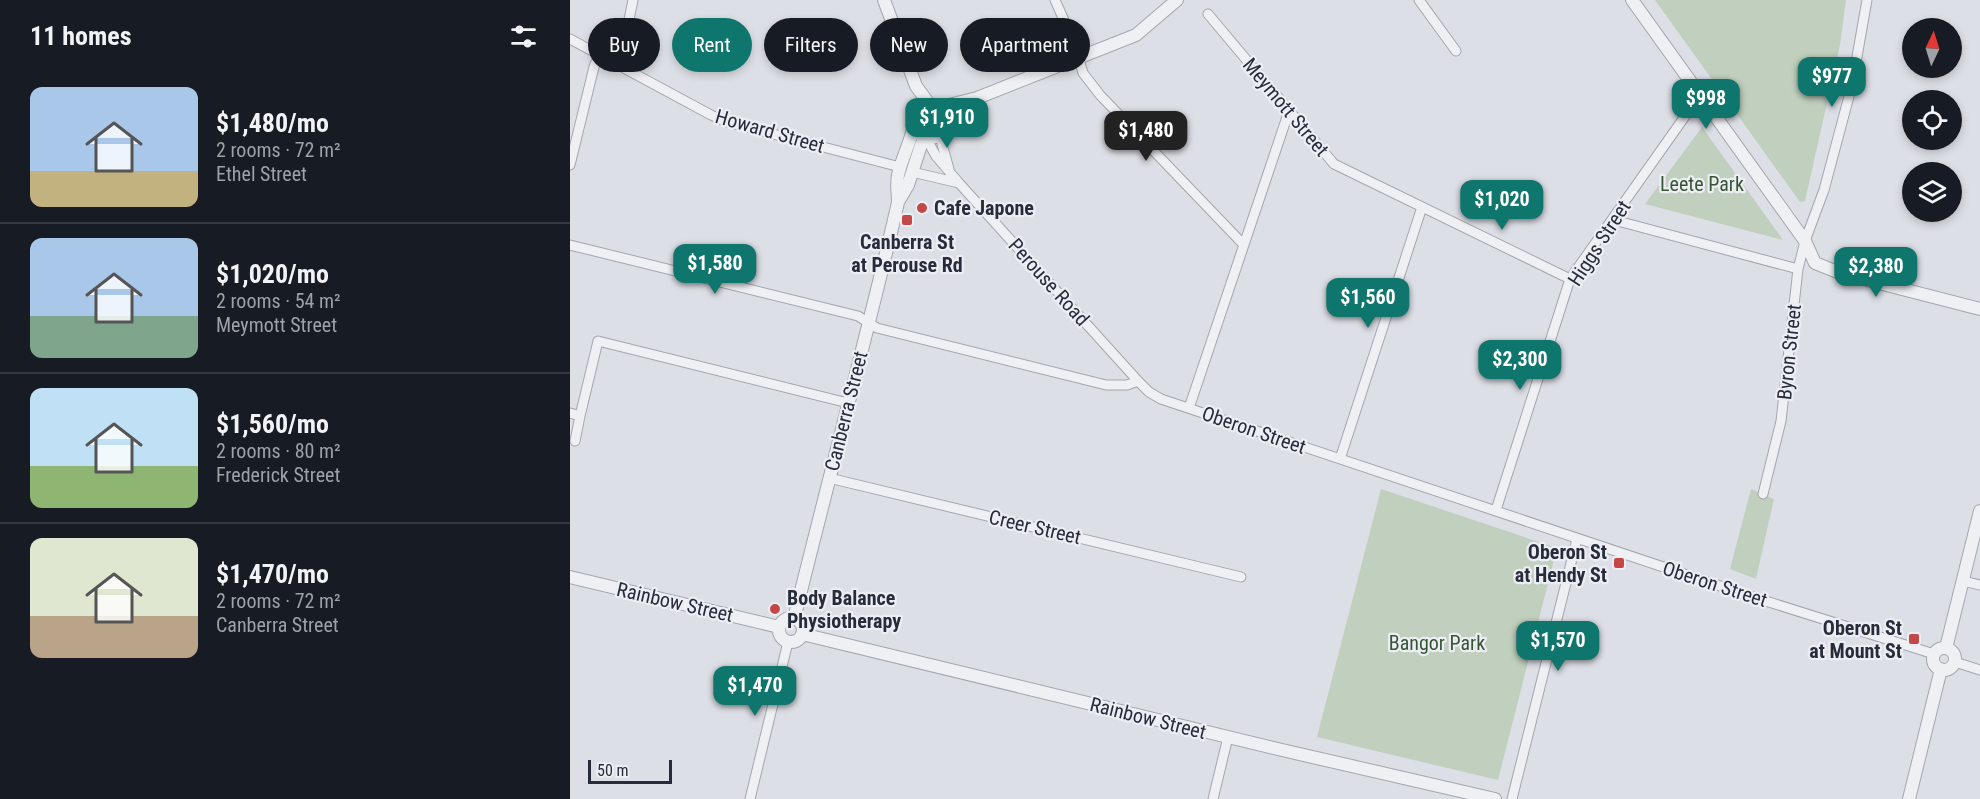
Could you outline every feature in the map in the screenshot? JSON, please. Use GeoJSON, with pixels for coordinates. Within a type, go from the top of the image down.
{"type":"FeatureCollection","features":[{"type":"Feature","properties":{"kind":"street"},"geometry":{"type":"LineString","coordinates":[[629,18],[633,0]]}},
{"type":"Feature","properties":{"kind":"street"},"geometry":{"type":"LineString","coordinates":[[884,0],[916,86],[933,109],[942,116],[942,128]]}},
{"type":"Feature","properties":{"kind":"street"},"geometry":{"type":"LineString","coordinates":[[1055,0],[1063,18]]}},
{"type":"Feature","properties":{"kind":"street"},"geometry":{"type":"LineString","coordinates":[[1090,55],[1136,35],[1177,0]]}},
{"type":"Feature","properties":{"kind":"street"},"geometry":{"type":"LineString","coordinates":[[1419,0],[1456,51]]}},
{"type":"Feature","properties":{"kind":"street"},"geometry":{"type":"LineString","coordinates":[[1632,0],[1805,242],[1815,263],[1840,273],[1980,309]]}},
{"type":"Feature","properties":{"kind":"street","name":"Byron Street"},"geometry":{"type":"LineString","coordinates":[[1763,494],[1781,421],[1798,268],[1824,190],[1852,85],[1867,0]]}},
{"type":"Feature","properties":{"kind":"street","name":"Meymott Street"},"geometry":{"type":"LineString","coordinates":[[1208,14],[1334,164],[1570,279]]}},
{"type":"Feature","properties":{"kind":"street","name":"Howard Street"},"geometry":{"type":"LineString","coordinates":[[570,39],[588,49]]}},
{"type":"Feature","properties":{"kind":"street"},"geometry":{"type":"LineString","coordinates":[[570,165],[593,72]]}},
{"type":"Feature","properties":{"kind":"street","name":"Howard Street"},"geometry":{"type":"LineString","coordinates":[[631,72],[726,122],[906,170]]}},
{"type":"Feature","properties":{"kind":"street"},"geometry":{"type":"LineString","coordinates":[[915,120],[923,109],[933,109],[977,98],[1046,72]]}},
{"type":"Feature","properties":{"kind":"street"},"geometry":{"type":"LineString","coordinates":[[1083,72],[1101,95],[1243,244]]}},
{"type":"Feature","properties":{"kind":"street"},"geometry":{"type":"LineString","coordinates":[[916,86],[916,133],[926,138],[934,137],[948,120],[977,98]]}},
{"type":"Feature","properties":{"kind":"street","name":"Higgs Street"},"geometry":{"type":"LineString","coordinates":[[1496,510],[1570,279],[1614,220],[1700,95]]}},
{"type":"Feature","properties":{"kind":"street"},"geometry":{"type":"LineString","coordinates":[[1188,408],[1289,111]]}},
{"type":"Feature","properties":{"kind":"street","name":"Canberra Street"},"geometry":{"type":"LineString","coordinates":[[906,170],[915,120]]}},
{"type":"Feature","properties":{"kind":"street","name":"Perouse Road"},"geometry":{"type":"LineString","coordinates":[[942,128],[942,144],[949,172]]}},
{"type":"Feature","properties":{"kind":"street","name":"Canberra Street"},"geometry":{"type":"LineString","coordinates":[[794,619],[898,203],[897,179],[906,170],[926,138]]}},
{"type":"Feature","properties":{"kind":"street","name":"Perouse Road"},"geometry":{"type":"LineString","coordinates":[[926,138],[936,156],[949,172],[1138,381]]}},
{"type":"Feature","properties":{"kind":"street"},"geometry":{"type":"LineString","coordinates":[[906,170],[959,183]]}},
{"type":"Feature","properties":{"kind":"street"},"geometry":{"type":"LineString","coordinates":[[1340,459],[1422,207]]}},
{"type":"Feature","properties":{"kind":"street"},"geometry":{"type":"LineString","coordinates":[[1614,220],[1798,268]]}},
{"type":"Feature","properties":{"kind":"street"},"geometry":{"type":"LineString","coordinates":[[570,245],[854,315],[877,328],[1106,385],[1127,385],[1138,381]]}},
{"type":"Feature","properties":{"kind":"street"},"geometry":{"type":"LineString","coordinates":[[575,441],[575,414],[598,341],[848,403]]}},
{"type":"Feature","properties":{"kind":"street","name":"Oberon Street"},"geometry":{"type":"LineString","coordinates":[[1138,381],[1149,392],[1161,399],[1934,654]]}},
{"type":"Feature","properties":{"kind":"street","name":"Creer Street"},"geometry":{"type":"LineString","coordinates":[[828,478],[1241,577]]}},
{"type":"Feature","properties":{"kind":"street"},"geometry":{"type":"LineString","coordinates":[[1946,648],[1980,512]]}},
{"type":"Feature","properties":{"kind":"street"},"geometry":{"type":"LineString","coordinates":[[1512,799],[1577,538]]}},
{"type":"Feature","properties":{"kind":"street","name":"Rainbow Street"},"geometry":{"type":"LineString","coordinates":[[570,577],[779,627]]}},
{"type":"Feature","properties":{"kind":"street"},"geometry":{"type":"LineString","coordinates":[[1963,580],[1980,585]]}},
{"type":"Feature","properties":{"kind":"street"},"geometry":{"type":"LineString","coordinates":[[794,619],[802,627],[802,634],[795,641],[788,642],[780,635],[779,627],[785,620],[794,619]]}},
{"type":"Feature","properties":{"kind":"street","name":"Rainbow Street"},"geometry":{"type":"LineString","coordinates":[[802,634],[1495,799]]}},
{"type":"Feature","properties":{"kind":"street"},"geometry":{"type":"LineString","coordinates":[[750,799],[788,642]]}},
{"type":"Feature","properties":{"kind":"street"},"geometry":{"type":"LineString","coordinates":[[1946,648],[1952,651],[1955,662],[1951,667],[1941,669],[1935,665],[1934,654],[1939,649],[1946,648]]}},
{"type":"Feature","properties":{"kind":"street"},"geometry":{"type":"LineString","coordinates":[[1955,662],[1980,670]]}},
{"type":"Feature","properties":{"kind":"street"},"geometry":{"type":"LineString","coordinates":[[1909,799],[1941,669]]}},
{"type":"Feature","properties":{"kind":"street"},"geometry":{"type":"LineString","coordinates":[[1212,799],[1228,737]]}},
{"type":"Feature","properties":{"kind":"green space"},"geometry":{"type":"Polygon","coordinates":[[[1655,0],[1846,0],[1840,45],[1805,201],[1800,202],[1655,0]]]}},
{"type":"Feature","properties":{"kind":"green space","name":"Leete Park"},"geometry":{"type":"Polygon","coordinates":[[[1702,127],[1783,240],[1645,204],[1702,127]]]}},
{"type":"Feature","properties":{"kind":"green space","name":"Bangor Park"},"geometry":{"type":"Polygon","coordinates":[[[1381,489],[1557,548],[1498,780],[1317,737],[1381,489]]]}},
{"type":"Feature","properties":{"kind":"green space"},"geometry":{"type":"Polygon","coordinates":[[[1751,489],[1774,499],[1756,579],[1730,569],[1751,489]]]}},
{"type":"Feature","properties":{"kind":"place","name":"Cafe Japone"},"geometry":{"type":"Point","coordinates":[922,208]}},
{"type":"Feature","properties":{"kind":"place","name":"Canberra St at Perouse Rd"},"geometry":{"type":"Point","coordinates":[907,220]}},
{"type":"Feature","properties":{"kind":"place","name":"Oberon St at Hendy St"},"geometry":{"type":"Point","coordinates":[1619,563]}},
{"type":"Feature","properties":{"kind":"place","name":"Body Balance Physiotherapy"},"geometry":{"type":"Point","coordinates":[775,609]}},
{"type":"Feature","properties":{"kind":"place","name":"Oberon St at Mount St"},"geometry":{"type":"Point","coordinates":[1914,639]}}]}
